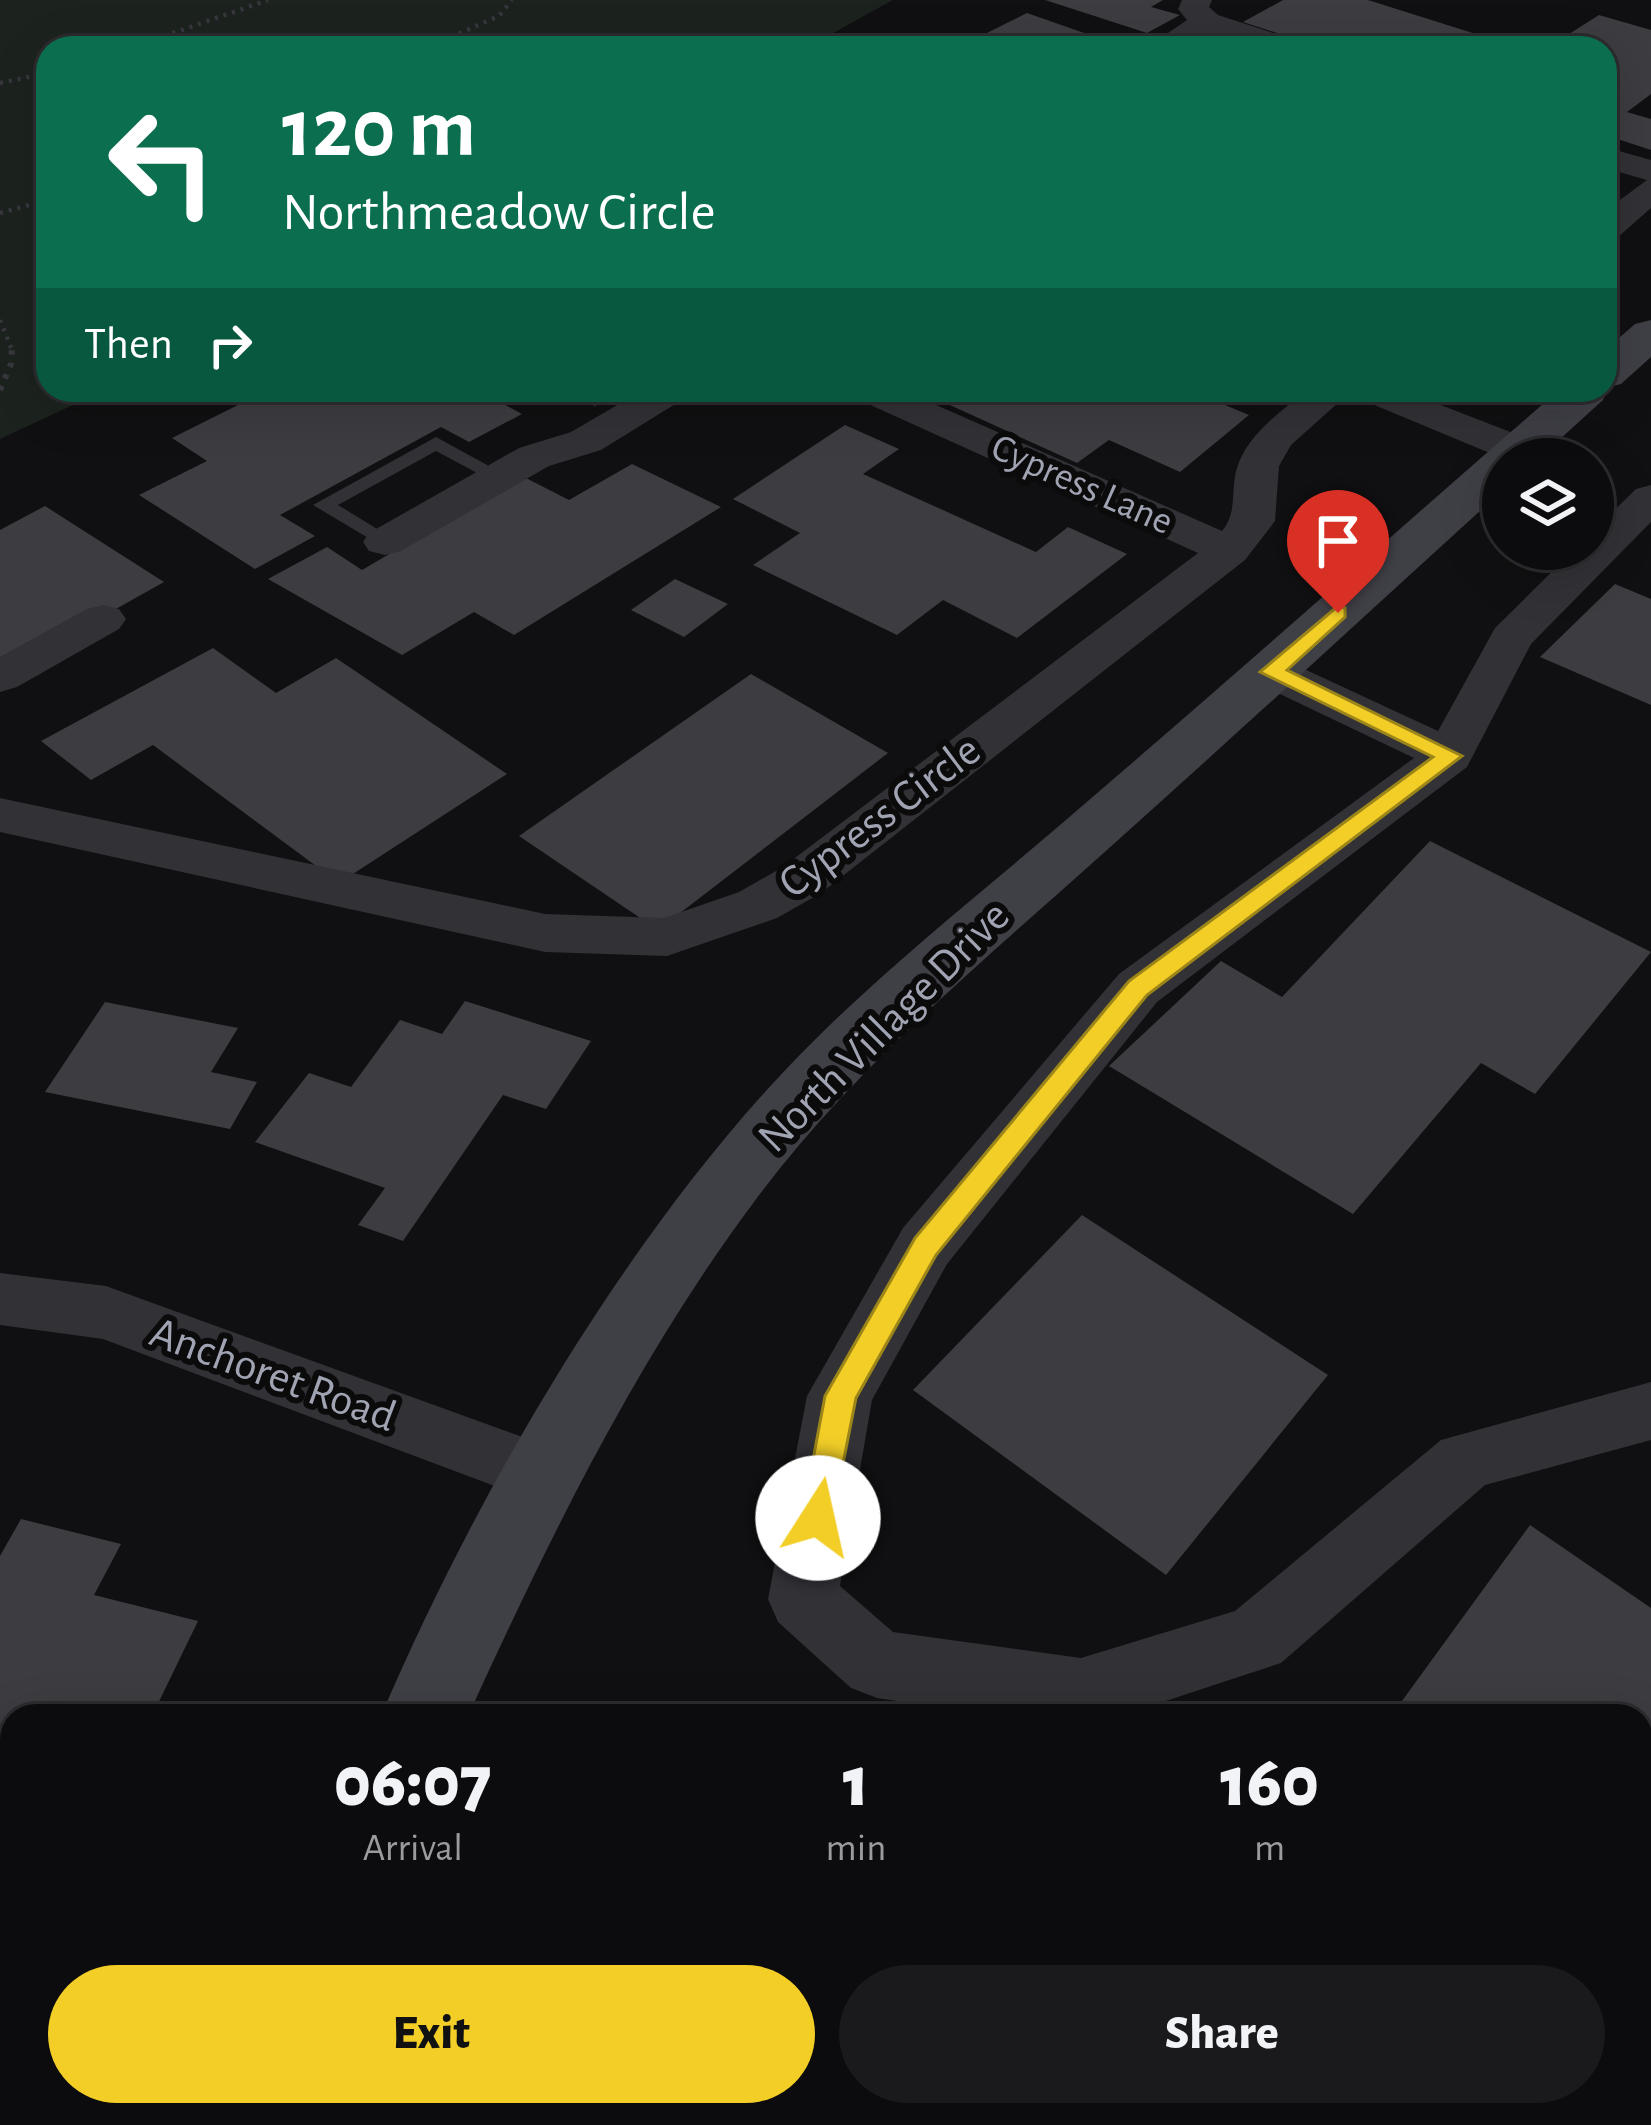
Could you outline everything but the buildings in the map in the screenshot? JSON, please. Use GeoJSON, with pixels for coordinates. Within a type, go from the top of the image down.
{"type":"FeatureCollection","features":[{"type":"Feature","properties":{"kind":"street"},"geometry":{"type":"LineString","coordinates":[[1175,36],[1202,11],[1259,36]]}},
{"type":"Feature","properties":{"kind":"street"},"geometry":{"type":"LineString","coordinates":[[1617,161],[1651,171]]}},
{"type":"Feature","properties":{"kind":"street"},"geometry":{"type":"LineString","coordinates":[[1617,219],[1651,190]]}},
{"type":"Feature","properties":{"kind":"street"},"geometry":{"type":"LineString","coordinates":[[1617,363],[1651,333]]}},
{"type":"Feature","properties":{"kind":"street"},"geometry":{"type":"LineString","coordinates":[[385,542],[534,457],[586,441],[651,402]]}},
{"type":"Feature","properties":{"kind":"street","name":"Cypress Lane"},"geometry":{"type":"LineString","coordinates":[[895,402],[1229,551]]}},
{"type":"Feature","properties":{"kind":"street","name":"Cypress Circle"},"geometry":{"type":"LineString","coordinates":[[0,815],[545,934],[667,937],[758,905],[802,880],[1229,551],[1253,521],[1258,466],[1275,438],[1317,402]]}},
{"type":"Feature","properties":{"kind":"street"},"geometry":{"type":"LineString","coordinates":[[1391,402],[1482,445]]}},
{"type":"Feature","properties":{"kind":"street","name":"North Village Drive"},"geometry":{"type":"LineString","coordinates":[[1533,438],[1573,402]]}},
{"type":"Feature","properties":{"kind":"street","name":"North Village Drive"},"geometry":{"type":"LineString","coordinates":[[430,1704],[540,1474],[613,1346],[696,1226],[788,1110],[900,998],[1482,483]]}},
{"type":"Feature","properties":{"kind":"street"},"geometry":{"type":"LineString","coordinates":[[1651,498],[1511,638],[1450,756],[1138,988],[926,1246],[840,1396],[803,1599],[878,1664],[1081,1693],[1256,1639],[1465,1461],[1651,1411]]}},
{"type":"Feature","properties":{"kind":"street"},"geometry":{"type":"LineString","coordinates":[[0,677],[103,619]]}},
{"type":"Feature","properties":{"kind":"street"},"geometry":{"type":"LineString","coordinates":[[1272,672],[1450,756]]}},
{"type":"Feature","properties":{"kind":"street","name":"Anchoret Road"},"geometry":{"type":"LineString","coordinates":[[0,1299],[106,1313],[540,1474]]}},
{"type":"Feature","properties":{"kind":"lane"},"geometry":{"type":"LineString","coordinates":[[385,542],[323,505],[436,443],[499,477]]}},
{"type":"Feature","properties":{"kind":"path"},"geometry":{"type":"LineString","coordinates":[[164,36],[268,0]]}},
{"type":"Feature","properties":{"kind":"path"},"geometry":{"type":"LineString","coordinates":[[453,36],[499,16],[512,0]]}},
{"type":"Feature","properties":{"kind":"path"},"geometry":{"type":"LineString","coordinates":[[0,83],[36,76]]}},
{"type":"Feature","properties":{"kind":"path"},"geometry":{"type":"LineString","coordinates":[[0,213],[36,203]]}},
{"type":"Feature","properties":{"kind":"path"},"geometry":{"type":"LineString","coordinates":[[0,320],[8,328],[13,360],[0,390]]}},
{"type":"Feature","properties":{"kind":"shaded area"},"geometry":{"type":"Polygon","coordinates":[[[0,0],[893,0],[828,36],[36,36],[36,402],[79,402],[0,439],[0,0]]]}},
{"type":"Feature","properties":{"kind":"route"},"geometry":{"type":"LineString","coordinates":[[818,1518],[840,1396],[926,1246],[1138,988],[1450,756],[1272,672],[1338,613]]}}]}
